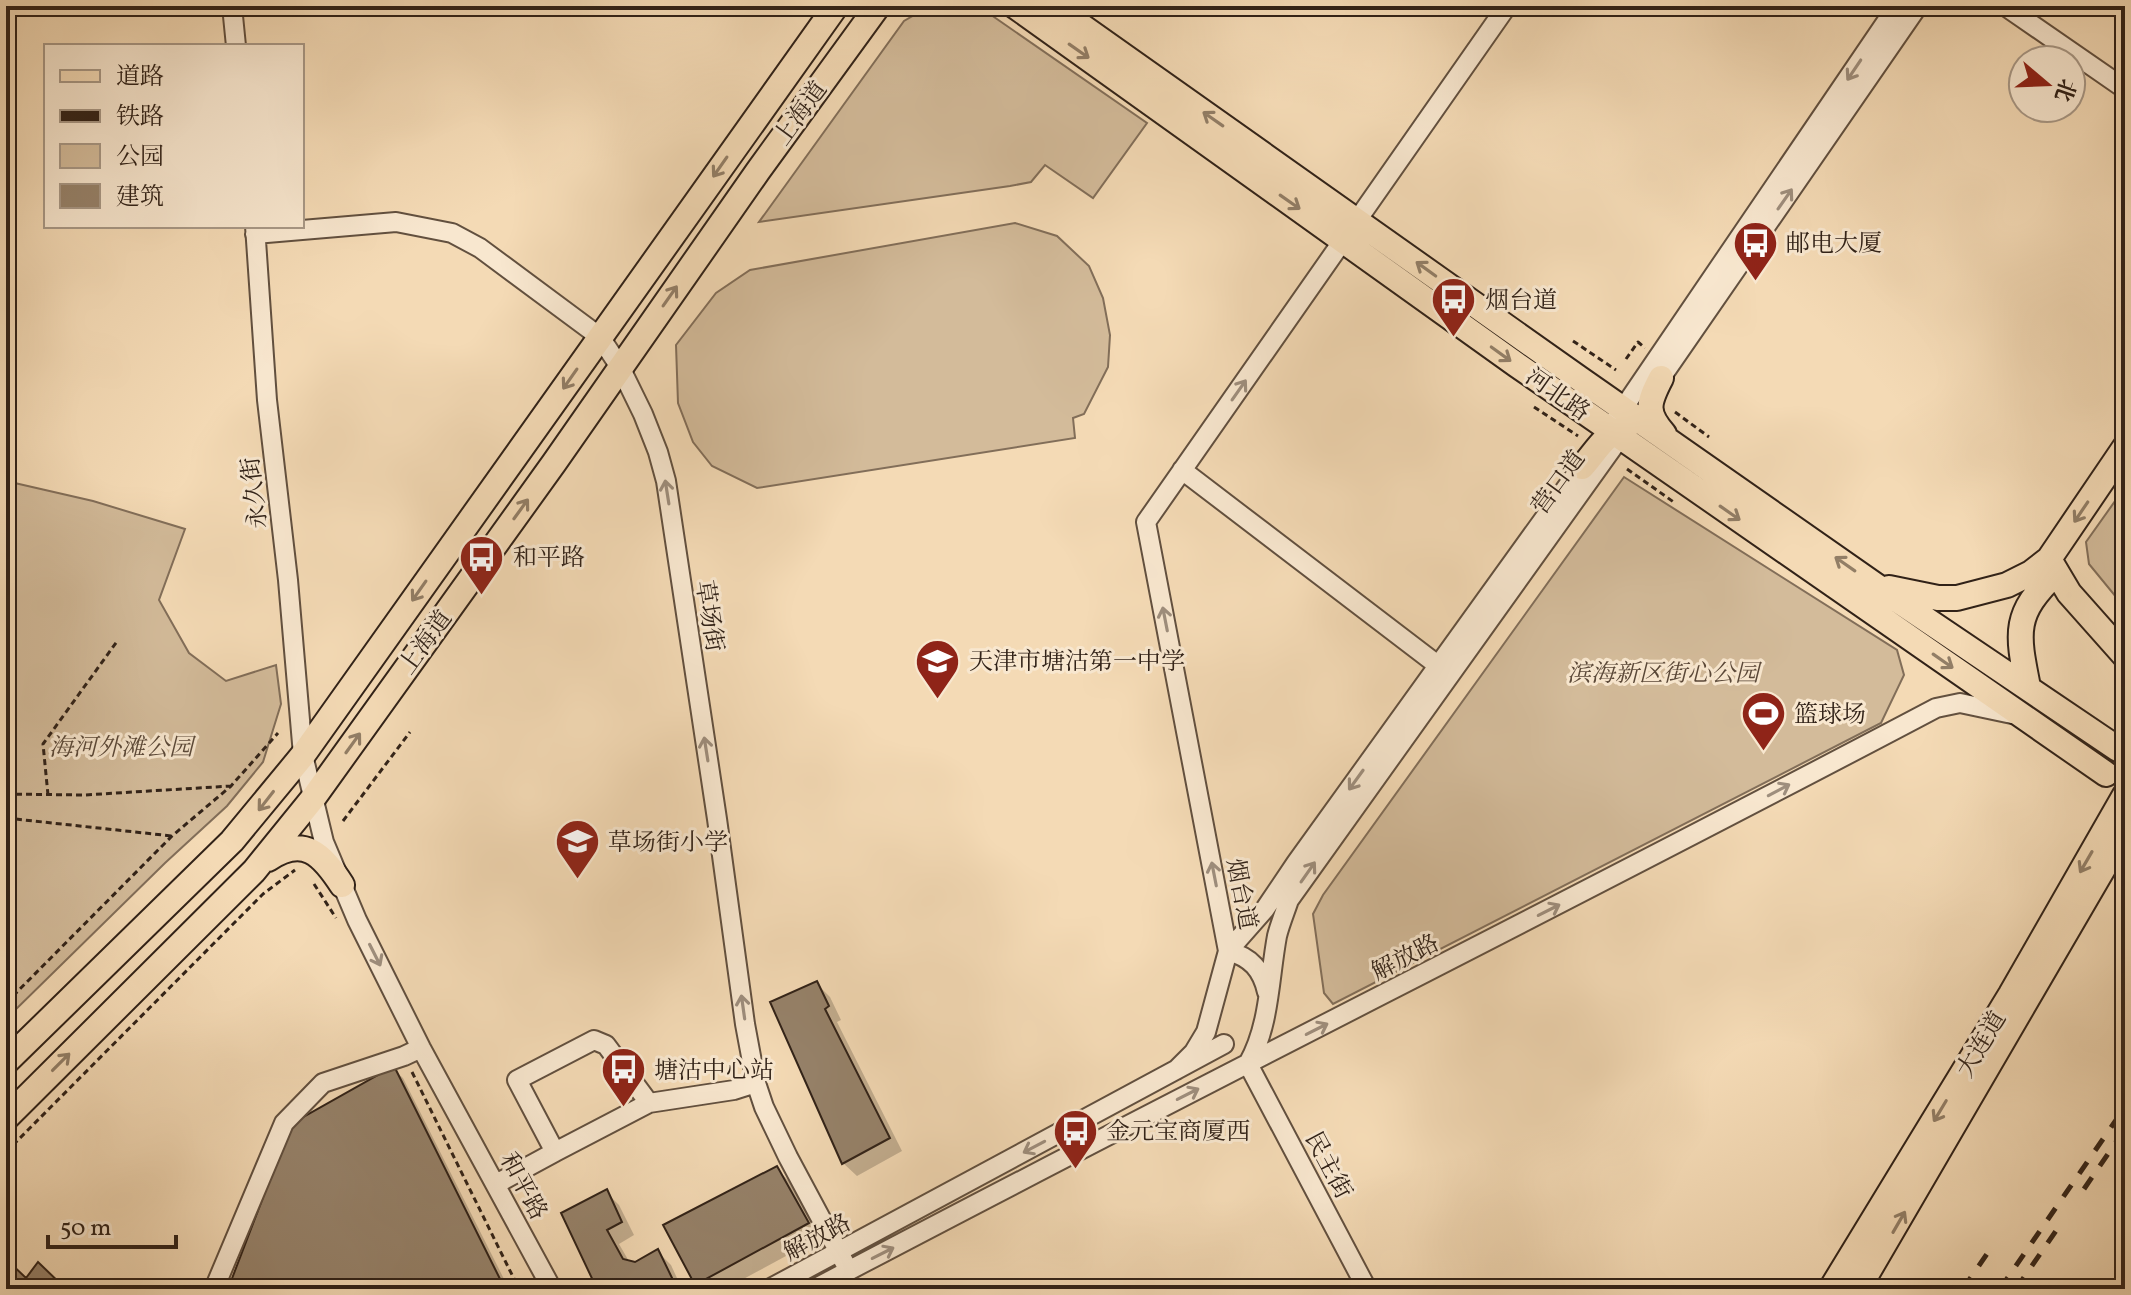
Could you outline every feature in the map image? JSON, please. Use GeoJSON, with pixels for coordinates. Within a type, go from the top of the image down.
{"type":"FeatureCollection","features":[{"type":"Feature","properties":{"kind":"main road"},"geometry":{"type":"LineString","coordinates":[[765,103],[784,63],[823,6]]}},
{"type":"Feature","properties":{"kind":"main road","name":"上海道"},"geometry":{"type":"LineString","coordinates":[[6,1062],[232,841],[303,755],[836,6]]}},
{"type":"Feature","properties":{"kind":"main road","name":"上海道"},"geometry":{"type":"LineString","coordinates":[[6,1118],[254,871],[314,797],[878,6]]}},
{"type":"Feature","properties":{"kind":"main road"},"geometry":{"type":"LineString","coordinates":[[792,124],[844,71],[897,6]]}},
{"type":"Feature","properties":{"kind":"main road","name":"河北路"},"geometry":{"type":"LineString","coordinates":[[1015,6],[1580,379],[1621,426],[1666,469],[2106,774]]}},
{"type":"Feature","properties":{"kind":"main road","name":"河北路"},"geometry":{"type":"LineString","coordinates":[[1053,6],[1351,230],[1562,396],[1621,426],[1677,447],[2118,749]]}},
{"type":"Feature","properties":{"kind":"main road"},"geometry":{"type":"LineString","coordinates":[[1655,374],[1651,416],[1677,447]]}},
{"type":"Feature","properties":{"kind":"main road"},"geometry":{"type":"LineString","coordinates":[[1562,396],[1585,431],[1587,471]]}},
{"type":"Feature","properties":{"kind":"main road"},"geometry":{"type":"LineString","coordinates":[[1587,471],[1621,426]]}},
{"type":"Feature","properties":{"kind":"main road"},"geometry":{"type":"LineString","coordinates":[[2028,687],[2021,623],[2027,607],[2125,447]]}},
{"type":"Feature","properties":{"kind":"main road"},"geometry":{"type":"LineString","coordinates":[[1875,585],[1938,598],[1957,598],[2007,585],[2052,566]]}},
{"type":"Feature","properties":{"kind":"main road"},"geometry":{"type":"LineString","coordinates":[[2052,566],[2069,593],[2125,656]]}},
{"type":"Feature","properties":{"kind":"main road","name":"大连道"},"geometry":{"type":"LineString","coordinates":[[1831,1289],[2011,994],[2125,795]]}},
{"type":"Feature","properties":{"kind":"main road","name":"大连道"},"geometry":{"type":"LineString","coordinates":[[1858,1289],[2125,831]]}},
{"type":"Feature","properties":{"kind":"main road"},"geometry":{"type":"LineString","coordinates":[[254,871],[279,852],[302,849],[320,856],[342,885]]}},
{"type":"Feature","properties":{"kind":"street"},"geometry":{"type":"LineString","coordinates":[[232,6],[236,44]]}},
{"type":"Feature","properties":{"kind":"street","name":"烟台道"},"geometry":{"type":"LineString","coordinates":[[1228,951],[1146,522],[1507,6]]}},
{"type":"Feature","properties":{"kind":"street"},"geometry":{"type":"LineString","coordinates":[[1621,426],[1897,6]]}},
{"type":"Feature","properties":{"kind":"street"},"geometry":{"type":"LineString","coordinates":[[1655,374],[1918,6]]}},
{"type":"Feature","properties":{"kind":"street"},"geometry":{"type":"LineString","coordinates":[[2005,6],[2125,89]]}},
{"type":"Feature","properties":{"kind":"street"},"geometry":{"type":"LineString","coordinates":[[2022,6],[2125,78]]}},
{"type":"Feature","properties":{"kind":"street","name":"草场街"},"geometry":{"type":"LineString","coordinates":[[304,227],[396,222],[452,233],[480,248],[600,337],[620,367],[658,452],[666,481],[756,1083],[788,1157],[849,1271]]}},
{"type":"Feature","properties":{"kind":"street","name":"草场街"},"geometry":{"type":"LineString","coordinates":[[255,230],[290,228]]}},
{"type":"Feature","properties":{"kind":"street","name":"永久街"},"geometry":{"type":"LineString","coordinates":[[255,230],[267,400],[288,580],[303,755]]}},
{"type":"Feature","properties":{"kind":"street","name":"营口道"},"geometry":{"type":"LineString","coordinates":[[1228,951],[1265,909],[1444,670],[1587,471],[1614,455],[1625,453],[1666,469]]}},
{"type":"Feature","properties":{"kind":"street"},"geometry":{"type":"LineString","coordinates":[[1182,470],[1444,670]]}},
{"type":"Feature","properties":{"kind":"street","name":"营口道"},"geometry":{"type":"LineString","coordinates":[[1248,1064],[1256,1049],[1278,934],[1289,900],[1444,670]]}},
{"type":"Feature","properties":{"kind":"street","name":"解放路"},"geometry":{"type":"LineString","coordinates":[[814,1289],[1936,708],[1960,703],[2024,718]]}},
{"type":"Feature","properties":{"kind":"street","name":"和平路"},"geometry":{"type":"LineString","coordinates":[[303,755],[324,842],[357,920],[421,1048],[552,1289]]}},
{"type":"Feature","properties":{"kind":"street"},"geometry":{"type":"LineString","coordinates":[[1176,1070],[1194,1052],[1206,1032],[1228,951],[1237,953],[1258,968],[1268,998]]}},
{"type":"Feature","properties":{"kind":"street"},"geometry":{"type":"LineString","coordinates":[[1218,988],[1216,1018],[1224,1044],[1235,1057],[1248,1064]]}},
{"type":"Feature","properties":{"kind":"street"},"geometry":{"type":"LineString","coordinates":[[555,1152],[517,1080],[555,1060],[594,1040],[606,1045],[649,1103]]}},
{"type":"Feature","properties":{"kind":"street","name":"解放路"},"geometry":{"type":"LineString","coordinates":[[769,1289],[1224,1044]]}},
{"type":"Feature","properties":{"kind":"street"},"geometry":{"type":"LineString","coordinates":[[214,1289],[284,1123],[323,1083],[421,1048]]}},
{"type":"Feature","properties":{"kind":"street","name":"民主街"},"geometry":{"type":"LineString","coordinates":[[1248,1064],[1367,1289]]}},
{"type":"Feature","properties":{"kind":"street"},"geometry":{"type":"LineString","coordinates":[[496,1184],[649,1103],[734,1090],[756,1083]]}},
{"type":"Feature","properties":{"kind":"path"},"geometry":{"type":"LineString","coordinates":[[1573,341],[1616,370]]}},
{"type":"Feature","properties":{"kind":"path"},"geometry":{"type":"LineString","coordinates":[[1534,407],[1578,436]]}},
{"type":"Feature","properties":{"kind":"path"},"geometry":{"type":"LineString","coordinates":[[1675,412],[1709,437]]}},
{"type":"Feature","properties":{"kind":"path"},"geometry":{"type":"LineString","coordinates":[[1627,469],[1675,503]]}},
{"type":"Feature","properties":{"kind":"path"},"geometry":{"type":"LineString","coordinates":[[48,795],[43,744],[118,640]]}},
{"type":"Feature","properties":{"kind":"path"},"geometry":{"type":"LineString","coordinates":[[343,821],[410,732]]}},
{"type":"Feature","properties":{"kind":"path"},"geometry":{"type":"LineString","coordinates":[[6,1003],[172,836],[231,786],[278,733]]}},
{"type":"Feature","properties":{"kind":"path"},"geometry":{"type":"LineString","coordinates":[[6,794],[84,795],[231,786]]}},
{"type":"Feature","properties":{"kind":"path"},"geometry":{"type":"LineString","coordinates":[[6,818],[172,836]]}},
{"type":"Feature","properties":{"kind":"path"},"geometry":{"type":"LineString","coordinates":[[6,1152],[263,894],[302,865]]}},
{"type":"Feature","properties":{"kind":"path"},"geometry":{"type":"LineString","coordinates":[[310,878],[341,930]]}},
{"type":"Feature","properties":{"kind":"path"},"geometry":{"type":"LineString","coordinates":[[404,1056],[519,1289]]}},
{"type":"Feature","properties":{"kind":"green space"},"geometry":{"type":"Polygon","coordinates":[[[930,6],[981,8],[1147,123],[1093,198],[1045,165],[1031,182],[759,222],[904,21],[930,6]]]}},
{"type":"Feature","properties":{"kind":"green space"},"geometry":{"type":"Polygon","coordinates":[[[1015,223],[1057,236],[1089,266],[1103,298],[1110,335],[1108,367],[1084,414],[1073,418],[1075,438],[757,488],[712,466],[693,442],[678,403],[676,345],[716,293],[750,270],[1015,223]]]}},
{"type":"Feature","properties":{"kind":"green space","name":"滨海新区街心公园"},"geometry":{"type":"Polygon","coordinates":[[[1624,477],[1897,650],[1904,675],[1881,723],[1333,1004],[1324,993],[1313,914],[1323,895],[1624,477]]]}},
{"type":"Feature","properties":{"kind":"green space","name":"海河外滩公园"},"geometry":{"type":"Polygon","coordinates":[[[6,481],[93,501],[185,529],[159,600],[189,653],[226,681],[276,665],[281,704],[263,762],[227,806],[6,1019],[6,481]]]}},
{"type":"Feature","properties":{"kind":"green space"},"geometry":{"type":"Polygon","coordinates":[[[2125,487],[2125,608],[2089,564],[2086,542],[2125,487]]]}},
{"type":"Feature","properties":{"kind":"building"},"geometry":{"type":"Polygon","coordinates":[[[817,981],[829,1006],[825,1009],[890,1138],[842,1164],[770,1002],[817,981]]]}},
{"type":"Feature","properties":{"kind":"building"},"geometry":{"type":"Polygon","coordinates":[[[394,1066],[505,1289],[228,1289],[291,1124],[394,1066]]]}},
{"type":"Feature","properties":{"kind":"building"},"geometry":{"type":"Polygon","coordinates":[[[777,1166],[809,1223],[695,1285],[663,1225],[777,1166]]]}},
{"type":"Feature","properties":{"kind":"building"},"geometry":{"type":"Polygon","coordinates":[[[607,1189],[622,1222],[607,1230],[623,1259],[635,1262],[658,1249],[674,1282],[660,1289],[597,1289],[561,1213],[607,1189]]]}},
{"type":"Feature","properties":{"kind":"building"},"geometry":{"type":"Polygon","coordinates":[[[6,1259],[26,1278],[38,1262],[66,1289],[6,1289],[6,1259]]]}},
{"type":"Feature","properties":{"kind":"railway"},"geometry":{"type":"LineString","coordinates":[[2000,1289],[2125,1107]]}},
{"type":"Feature","properties":{"kind":"railway"},"geometry":{"type":"LineString","coordinates":[[2084,1189],[2125,1129]]}},
{"type":"Feature","properties":{"kind":"railway"},"geometry":{"type":"LineString","coordinates":[[2016,1289],[2062,1222]]}},
{"type":"Feature","properties":{"kind":"railway"},"geometry":{"type":"LineString","coordinates":[[1963,1289],[1993,1245]]}},
{"type":"Feature","properties":{"kind":"place","name":"邮电大厦"},"geometry":{"type":"Point","coordinates":[1755,282]}},
{"type":"Feature","properties":{"kind":"place","name":"烟台道"},"geometry":{"type":"Point","coordinates":[1454,339]}},
{"type":"Feature","properties":{"kind":"place","name":"和平路"},"geometry":{"type":"Point","coordinates":[482,596]}},
{"type":"Feature","properties":{"kind":"place","name":"天津市塘沽第一中学"},"geometry":{"type":"Point","coordinates":[938,700]}},
{"type":"Feature","properties":{"kind":"place","name":"篮球场"},"geometry":{"type":"Point","coordinates":[1763,753]}},
{"type":"Feature","properties":{"kind":"place","name":"草场街小学"},"geometry":{"type":"Point","coordinates":[577,881]}},
{"type":"Feature","properties":{"kind":"place","name":"塘沽中心站"},"geometry":{"type":"Point","coordinates":[623,1109]}},
{"type":"Feature","properties":{"kind":"place","name":"金元宝商厦西"},"geometry":{"type":"Point","coordinates":[1075,1170]}}]}
